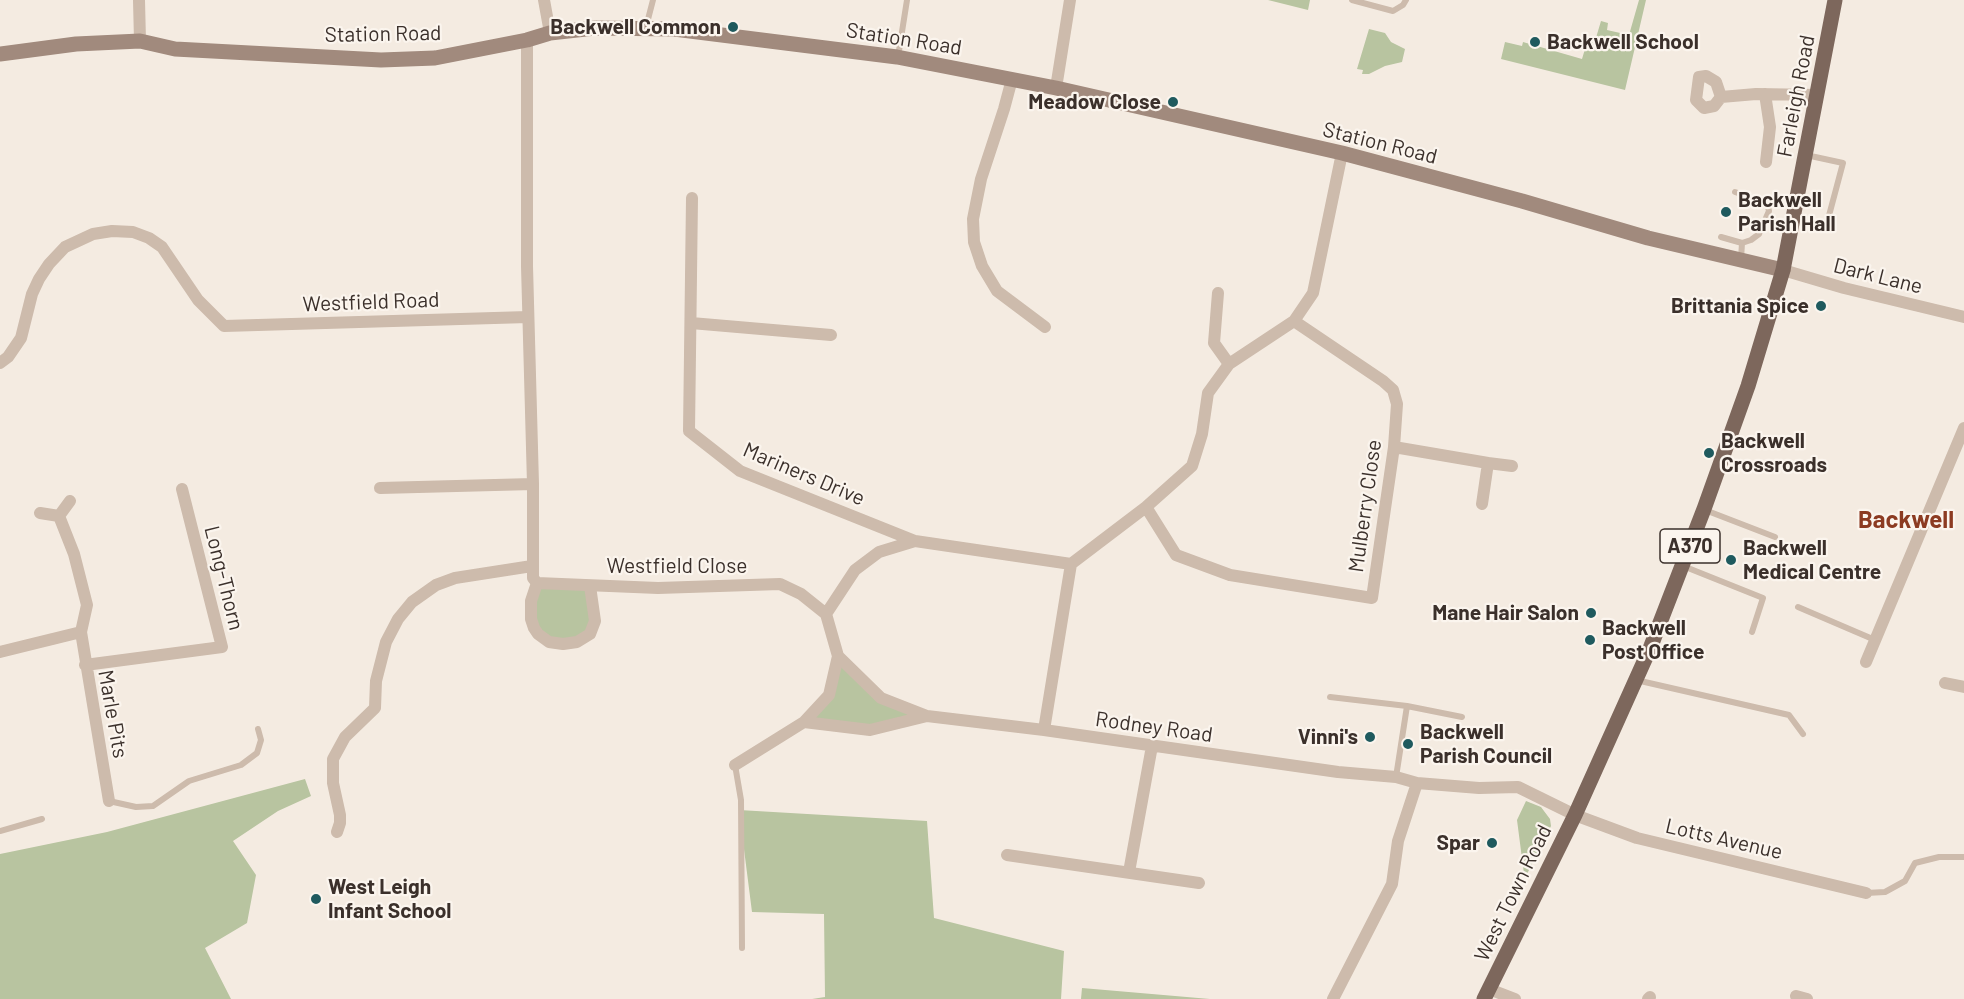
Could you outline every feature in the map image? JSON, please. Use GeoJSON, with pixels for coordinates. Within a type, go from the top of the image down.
{"type":"FeatureCollection","features":[{"type":"Feature","properties":{"kind":"main road","name":"Farleigh Road"},"geometry":{"type":"LineString","coordinates":[[1783,270],[1835,0]]}},
{"type":"Feature","properties":{"kind":"main road","name":"A370"},"geometry":{"type":"LineString","coordinates":[[1575,815],[1635,680],[1704,510],[1748,386],[1783,270]]}},
{"type":"Feature","properties":{"kind":"main road","name":"West Town Road"},"geometry":{"type":"LineString","coordinates":[[1486,994],[1575,815]]}},
{"type":"Feature","properties":{"kind":"street"},"geometry":{"type":"LineString","coordinates":[[139,0],[140,41]]}},
{"type":"Feature","properties":{"kind":"street"},"geometry":{"type":"LineString","coordinates":[[544,0],[550,33]]}},
{"type":"Feature","properties":{"kind":"street"},"geometry":{"type":"LineString","coordinates":[[1056,88],[1070,0]]}},
{"type":"Feature","properties":{"kind":"street","name":"Station Road"},"geometry":{"type":"LineString","coordinates":[[0,54],[76,44],[140,41],[175,49],[381,60],[435,58],[527,40],[550,33],[595,28],[674,29],[897,57],[1056,88],[1342,153],[1648,238],[1783,270]]}},
{"type":"Feature","properties":{"kind":"street"},"geometry":{"type":"LineString","coordinates":[[527,40],[532,567],[533,578],[537,582],[531,601],[531,618],[538,634],[549,642],[563,644],[577,642],[590,634],[595,621],[590,586]]}},
{"type":"Feature","properties":{"kind":"street"},"geometry":{"type":"LineString","coordinates":[[1012,80],[1005,109],[981,179],[973,219],[974,242],[982,266],[997,291],[1045,327]]}},
{"type":"Feature","properties":{"kind":"street"},"geometry":{"type":"LineString","coordinates":[[1721,97],[1765,94],[1817,95]]}},
{"type":"Feature","properties":{"kind":"street"},"geometry":{"type":"LineString","coordinates":[[1765,94],[1770,128],[1766,162]]}},
{"type":"Feature","properties":{"kind":"street"},"geometry":{"type":"LineString","coordinates":[[1044,730],[1071,564],[1146,507],[1192,466],[1202,434],[1208,393],[1229,364],[1294,321],[1313,293],[1342,153]]}},
{"type":"Feature","properties":{"kind":"street","name":"Mariners Drive"},"geometry":{"type":"LineString","coordinates":[[692,198],[692,323],[688,431],[740,471],[915,541],[1071,564]]}},
{"type":"Feature","properties":{"kind":"street","name":"Westfield Road"},"geometry":{"type":"LineString","coordinates":[[0,363],[8,357],[21,338],[32,294],[49,264],[65,247],[93,234],[112,231],[133,232],[149,238],[162,247],[198,300],[224,326],[528,316]]}},
{"type":"Feature","properties":{"kind":"street","name":"Dark Lane"},"geometry":{"type":"LineString","coordinates":[[1783,270],[1844,288],[1964,317]]}},
{"type":"Feature","properties":{"kind":"street"},"geometry":{"type":"LineString","coordinates":[[1218,292],[1214,343],[1229,364]]}},
{"type":"Feature","properties":{"kind":"street","name":"Mulberry Close"},"geometry":{"type":"LineString","coordinates":[[1146,507],[1176,555],[1230,575],[1372,598],[1394,447],[1397,404],[1393,390],[1383,381],[1294,321]]}},
{"type":"Feature","properties":{"kind":"street"},"geometry":{"type":"LineString","coordinates":[[692,323],[831,336]]}},
{"type":"Feature","properties":{"kind":"street"},"geometry":{"type":"LineString","coordinates":[[1866,662],[1964,428]]}},
{"type":"Feature","properties":{"kind":"street"},"geometry":{"type":"LineString","coordinates":[[1394,447],[1512,466]]}},
{"type":"Feature","properties":{"kind":"street"},"geometry":{"type":"LineString","coordinates":[[1482,504],[1488,463]]}},
{"type":"Feature","properties":{"kind":"street"},"geometry":{"type":"LineString","coordinates":[[380,488],[533,484]]}},
{"type":"Feature","properties":{"kind":"street","name":"Long-Thorn"},"geometry":{"type":"LineString","coordinates":[[85,665],[222,647],[182,489]]}},
{"type":"Feature","properties":{"kind":"street"},"geometry":{"type":"LineString","coordinates":[[40,513],[59,516],[70,501]]}},
{"type":"Feature","properties":{"kind":"street","name":"Marle Pits"},"geometry":{"type":"LineString","coordinates":[[59,516],[74,554],[87,605],[81,632],[108,801]]}},
{"type":"Feature","properties":{"kind":"street"},"geometry":{"type":"LineString","coordinates":[[735,765],[804,722],[829,695],[838,656],[826,614],[855,570],[879,552],[915,541]]}},
{"type":"Feature","properties":{"kind":"street"},"geometry":{"type":"LineString","coordinates":[[337,832],[340,815],[333,783],[333,759],[345,737],[375,708],[379,671],[387,642],[398,619],[412,602],[436,585],[455,578],[532,567]]}},
{"type":"Feature","properties":{"kind":"street","name":"Westfield Close"},"geometry":{"type":"LineString","coordinates":[[537,582],[658,588],[780,584],[801,594],[826,614]]}},
{"type":"Feature","properties":{"kind":"street"},"geometry":{"type":"LineString","coordinates":[[0,652],[81,632]]}},
{"type":"Feature","properties":{"kind":"street"},"geometry":{"type":"LineString","coordinates":[[838,656],[881,698],[927,716]]}},
{"type":"Feature","properties":{"kind":"street"},"geometry":{"type":"LineString","coordinates":[[1945,683],[1964,687]]}},
{"type":"Feature","properties":{"kind":"street","name":"Rodney Road"},"geometry":{"type":"LineString","coordinates":[[804,722],[870,730],[927,716],[1044,730],[1338,772],[1396,777],[1417,783],[1479,788],[1518,787],[1575,815]]}},
{"type":"Feature","properties":{"kind":"street"},"geometry":{"type":"LineString","coordinates":[[1129,872],[1152,746]]}},
{"type":"Feature","properties":{"kind":"street"},"geometry":{"type":"LineString","coordinates":[[1333,999],[1392,884],[1398,841],[1417,783]]}},
{"type":"Feature","properties":{"kind":"street","name":"Lotts Avenue"},"geometry":{"type":"LineString","coordinates":[[1575,815],[1637,838],[1866,893]]}},
{"type":"Feature","properties":{"kind":"street"},"geometry":{"type":"LineString","coordinates":[[1007,855],[1199,883]]}},
{"type":"Feature","properties":{"kind":"street","name":"West Town Road"},"geometry":{"type":"LineString","coordinates":[[1486,994],[1515,999]]}},
{"type":"Feature","properties":{"kind":"lane"},"geometry":{"type":"LineString","coordinates":[[646,27],[653,0]]}},
{"type":"Feature","properties":{"kind":"lane"},"geometry":{"type":"LineString","coordinates":[[897,57],[907,0]]}},
{"type":"Feature","properties":{"kind":"lane"},"geometry":{"type":"LineString","coordinates":[[1352,0],[1393,11],[1403,5],[1406,0]]}},
{"type":"Feature","properties":{"kind":"lane"},"geometry":{"type":"LineString","coordinates":[[1806,154],[1843,163],[1827,223]]}},
{"type":"Feature","properties":{"kind":"lane"},"geometry":{"type":"LineString","coordinates":[[1721,237],[1742,243],[1751,240],[1759,234],[1769,211],[1767,203],[1735,192]]}},
{"type":"Feature","properties":{"kind":"lane"},"geometry":{"type":"LineString","coordinates":[[1741,260],[1742,243]]}},
{"type":"Feature","properties":{"kind":"lane"},"geometry":{"type":"LineString","coordinates":[[1704,510],[1775,537]]}},
{"type":"Feature","properties":{"kind":"lane"},"geometry":{"type":"LineString","coordinates":[[1682,566],[1763,598],[1752,632]]}},
{"type":"Feature","properties":{"kind":"lane"},"geometry":{"type":"LineString","coordinates":[[1798,607],[1875,640]]}},
{"type":"Feature","properties":{"kind":"lane"},"geometry":{"type":"LineString","coordinates":[[1635,680],[1789,715],[1803,734]]}},
{"type":"Feature","properties":{"kind":"lane"},"geometry":{"type":"LineString","coordinates":[[1330,697],[1407,706],[1462,717]]}},
{"type":"Feature","properties":{"kind":"lane"},"geometry":{"type":"LineString","coordinates":[[1396,777],[1407,706]]}},
{"type":"Feature","properties":{"kind":"lane"},"geometry":{"type":"LineString","coordinates":[[108,801],[136,807],[153,806],[189,781],[241,765],[257,753],[261,740],[258,729]]}},
{"type":"Feature","properties":{"kind":"lane"},"geometry":{"type":"LineString","coordinates":[[735,765],[741,800],[742,948]]}},
{"type":"Feature","properties":{"kind":"lane"},"geometry":{"type":"LineString","coordinates":[[0,831],[42,819]]}},
{"type":"Feature","properties":{"kind":"lane"},"geometry":{"type":"LineString","coordinates":[[1866,893],[1885,892],[1905,881],[1915,863],[1939,857],[1964,857]]}},
{"type":"Feature","properties":{"kind":"green space"},"geometry":{"type":"Polygon","coordinates":[[[1268,0],[1310,0],[1308,10],[1268,0]]]}},
{"type":"Feature","properties":{"kind":"green space"},"geometry":{"type":"Polygon","coordinates":[[[1639,0],[1646,0],[1625,90],[1501,59],[1505,42],[1522,46],[1523,42],[1582,59],[1588,39],[1595,41],[1601,21],[1608,23],[1607,30],[1629,35],[1639,0]]]}},
{"type":"Feature","properties":{"kind":"green space"},"geometry":{"type":"Polygon","coordinates":[[[1369,29],[1385,33],[1391,42],[1405,49],[1402,62],[1385,66],[1369,74],[1362,74],[1363,70],[1357,69],[1369,29]]]}},
{"type":"Feature","properties":{"kind":"green space"},"geometry":{"type":"Polygon","coordinates":[[[537,583],[590,586],[590,634],[563,644],[534,628],[537,583]]]}},
{"type":"Feature","properties":{"kind":"green space"},"geometry":{"type":"Polygon","coordinates":[[[838,657],[881,698],[927,715],[870,730],[804,722],[829,695],[838,657]]]}},
{"type":"Feature","properties":{"kind":"green space"},"geometry":{"type":"Polygon","coordinates":[[[305,779],[311,796],[278,811],[233,841],[256,875],[247,923],[205,948],[231,999],[0,999],[0,854],[107,832],[305,779]]]}},
{"type":"Feature","properties":{"kind":"green space"},"geometry":{"type":"Polygon","coordinates":[[[1526,801],[1541,807],[1550,819],[1551,826],[1526,876],[1517,820],[1526,801]]]}},
{"type":"Feature","properties":{"kind":"green space"},"geometry":{"type":"Polygon","coordinates":[[[739,810],[927,821],[934,918],[1064,951],[1061,999],[812,999],[825,997],[824,914],[752,912],[739,810]]]}},
{"type":"Feature","properties":{"kind":"green space"},"geometry":{"type":"Polygon","coordinates":[[[1082,988],[1210,999],[1081,999],[1082,988]]]}},
{"type":"Feature","properties":{"kind":"place","name":"Backwell Common"},"geometry":{"type":"Point","coordinates":[733,27]}},
{"type":"Feature","properties":{"kind":"place","name":"Backwell School"},"geometry":{"type":"Point","coordinates":[1535,42]}},
{"type":"Feature","properties":{"kind":"place","name":"Meadow Close"},"geometry":{"type":"Point","coordinates":[1173,102]}},
{"type":"Feature","properties":{"kind":"place","name":"Backwell Parish Hall"},"geometry":{"type":"Point","coordinates":[1726,212]}},
{"type":"Feature","properties":{"kind":"place","name":"Brittania Spice"},"geometry":{"type":"Point","coordinates":[1821,306]}},
{"type":"Feature","properties":{"kind":"place","name":"Backwell Crossroads"},"geometry":{"type":"Point","coordinates":[1709,453]}},
{"type":"Feature","properties":{"kind":"place","name":"Backwell Medical Centre"},"geometry":{"type":"Point","coordinates":[1731,560]}},
{"type":"Feature","properties":{"kind":"place","name":"Mane Hair Salon"},"geometry":{"type":"Point","coordinates":[1591,613]}},
{"type":"Feature","properties":{"kind":"place","name":"Backwell Post Office"},"geometry":{"type":"Point","coordinates":[1590,640]}},
{"type":"Feature","properties":{"kind":"place","name":"Vinni's"},"geometry":{"type":"Point","coordinates":[1370,737]}},
{"type":"Feature","properties":{"kind":"place","name":"Backwell Parish Council"},"geometry":{"type":"Point","coordinates":[1408,744]}},
{"type":"Feature","properties":{"kind":"place","name":"Spar"},"geometry":{"type":"Point","coordinates":[1492,843]}},
{"type":"Feature","properties":{"kind":"place","name":"West Leigh Infant School"},"geometry":{"type":"Point","coordinates":[316,899]}},
{"type":"Feature","properties":{"kind":"district","name":"Backwell"},"geometry":{"type":"Point","coordinates":[1906,520]}}]}
